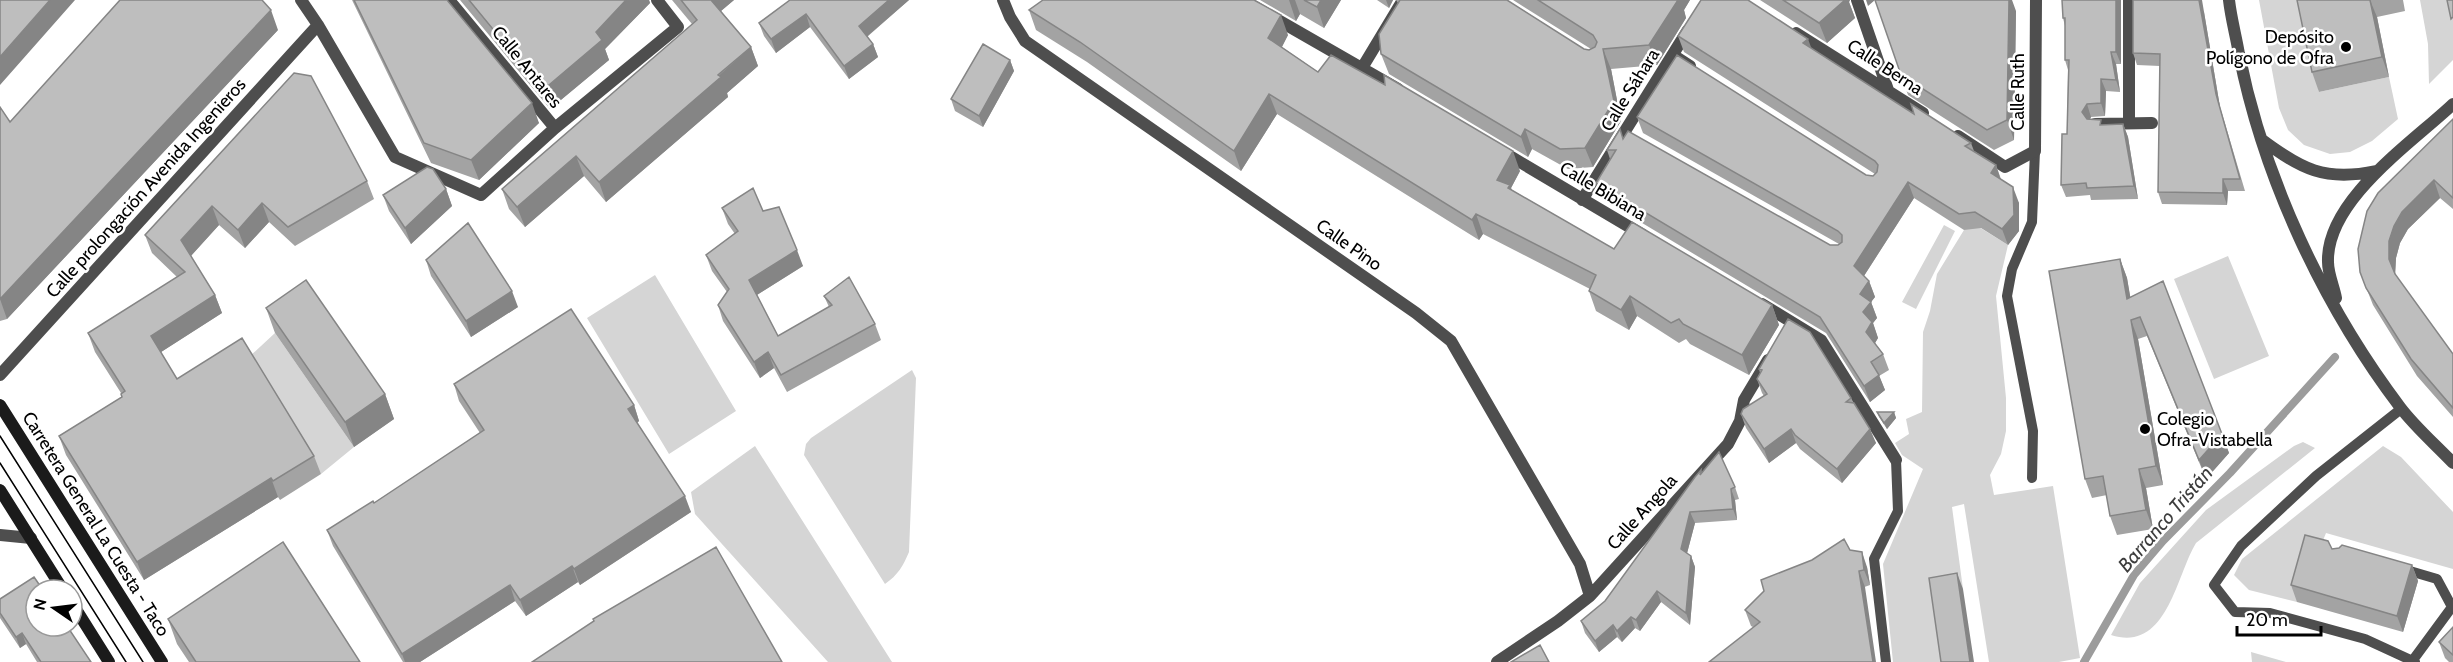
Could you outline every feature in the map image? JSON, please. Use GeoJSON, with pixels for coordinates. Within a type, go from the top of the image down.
{"type":"FeatureCollection","features":[{"type":"Feature","properties":{"kind":"main road","name":"Carretera General La Cuesta - Taco"},"geometry":{"type":"LineString","coordinates":[[0,405],[162,662]]}},
{"type":"Feature","properties":{"kind":"main road"},"geometry":{"type":"LineString","coordinates":[[0,490],[56,578]]}},
{"type":"Feature","properties":{"kind":"main road"},"geometry":{"type":"LineString","coordinates":[[84,622],[109,662]]}},
{"type":"Feature","properties":{"kind":"street"},"geometry":{"type":"LineString","coordinates":[[302,0],[395,157],[481,195],[555,128],[678,27],[657,0]]}},
{"type":"Feature","properties":{"kind":"street","name":"Calle Antares"},"geometry":{"type":"LineString","coordinates":[[449,0],[555,128]]}},
{"type":"Feature","properties":{"kind":"street","name":"Calle Pino"},"geometry":{"type":"LineString","coordinates":[[1003,0],[1010,17],[1025,41],[1416,313],[1451,341],[1580,564],[1590,596]]}},
{"type":"Feature","properties":{"kind":"street"},"geometry":{"type":"LineString","coordinates":[[1243,0],[1412,98]]}},
{"type":"Feature","properties":{"kind":"street"},"geometry":{"type":"LineString","coordinates":[[1362,68],[1403,0]]}},
{"type":"Feature","properties":{"kind":"street"},"geometry":{"type":"LineString","coordinates":[[1857,0],[1887,90]]}},
{"type":"Feature","properties":{"kind":"street","name":"Calle Ruth"},"geometry":{"type":"LineString","coordinates":[[2005,167],[2036,151],[2036,0]]}},
{"type":"Feature","properties":{"kind":"street"},"geometry":{"type":"LineString","coordinates":[[2129,0],[2129,123]]}},
{"type":"Feature","properties":{"kind":"street"},"geometry":{"type":"LineString","coordinates":[[2229,0],[2246,89],[2260,138],[2288,212],[2341,320],[2401,409],[2453,463]]}},
{"type":"Feature","properties":{"kind":"street","name":"Calle Sáhara"},"geometry":{"type":"LineString","coordinates":[[1582,200],[1696,18]]}},
{"type":"Feature","properties":{"kind":"street","name":"Calle Berna"},"geometry":{"type":"LineString","coordinates":[[1782,24],[2005,167]]}},
{"type":"Feature","properties":{"kind":"street","name":"Calle prolongación Avenida Ingenieros"},"geometry":{"type":"LineString","coordinates":[[0,375],[318,25]]}},
{"type":"Feature","properties":{"kind":"street"},"geometry":{"type":"LineString","coordinates":[[1673,55],[1705,75]]}},
{"type":"Feature","properties":{"kind":"street"},"geometry":{"type":"LineString","coordinates":[[2341,320],[2328,262],[2334,232],[2352,200],[2376,171],[2453,104]]}},
{"type":"Feature","properties":{"kind":"street"},"geometry":{"type":"LineString","coordinates":[[2095,124],[2152,123]]}},
{"type":"Feature","properties":{"kind":"street"},"geometry":{"type":"LineString","coordinates":[[1625,132],[1636,139]]}},
{"type":"Feature","properties":{"kind":"street"},"geometry":{"type":"LineString","coordinates":[[2260,138],[2284,157],[2309,170],[2357,175],[2376,171]]}},
{"type":"Feature","properties":{"kind":"street","name":"Calle Bibiana"},"geometry":{"type":"LineString","coordinates":[[1492,146],[1654,242]]}},
{"type":"Feature","properties":{"kind":"street"},"geometry":{"type":"LineString","coordinates":[[1752,299],[1788,326],[1821,340],[1896,460]]}},
{"type":"Feature","properties":{"kind":"street","name":"Calle Angola"},"geometry":{"type":"LineString","coordinates":[[1497,662],[1558,621],[1590,596],[1728,444],[1740,421],[1744,400],[1773,350]]}},
{"type":"Feature","properties":{"kind":"street"},"geometry":{"type":"LineString","coordinates":[[0,535],[31,538]]}},
{"type":"Feature","properties":{"kind":"lane"},"geometry":{"type":"LineString","coordinates":[[2032,478],[2033,431],[2007,296],[2012,269],[2032,222],[2036,151]]}},
{"type":"Feature","properties":{"kind":"lane"},"geometry":{"type":"LineString","coordinates":[[2396,566],[2437,579],[2452,607],[2414,661],[2365,639],[2344,633],[2270,614],[2235,612],[2214,585],[2241,546],[2316,476],[2401,409]]}},
{"type":"Feature","properties":{"kind":"lane"},"geometry":{"type":"LineString","coordinates":[[1886,662],[1874,558],[1898,510],[1896,460]]}},
{"type":"Feature","properties":{"kind":"shaded area"},"geometry":{"type":"Polygon","coordinates":[[[2259,0],[2300,0],[2319,92],[2389,77],[2398,119],[2372,141],[2350,152],[2330,154],[2304,145],[2288,130],[2279,108],[2259,0]]]}},
{"type":"Feature","properties":{"kind":"shaded area"},"geometry":{"type":"Polygon","coordinates":[[[2420,0],[2449,0],[2453,15],[2453,60],[2429,84],[2428,44],[2420,0]]]}},
{"type":"Feature","properties":{"kind":"shaded area"},"geometry":{"type":"Polygon","coordinates":[[[1974,224],[2008,245],[1996,296],[2006,398],[2006,431],[2001,454],[1990,475],[1994,495],[2053,486],[2080,658],[2059,662],[1989,662],[1964,504],[1952,507],[1963,589],[1945,662],[1893,662],[1883,564],[1923,469],[1902,455],[1895,443],[1909,434],[1906,419],[1922,412],[1923,332],[1930,311],[1937,274],[1964,230],[1974,224]]]}},
{"type":"Feature","properties":{"kind":"shaded area"},"geometry":{"type":"Polygon","coordinates":[[[1944,225],[1955,231],[1916,309],[1902,302],[1944,225]]]}},
{"type":"Feature","properties":{"kind":"shaded area"},"geometry":{"type":"Polygon","coordinates":[[[2228,256],[2269,356],[2214,379],[2174,279],[2228,256]]]}},
{"type":"Feature","properties":{"kind":"shaded area"},"geometry":{"type":"Polygon","coordinates":[[[655,275],[736,411],[669,454],[587,318],[655,275]]]}},
{"type":"Feature","properties":{"kind":"shaded area"},"geometry":{"type":"Polygon","coordinates":[[[275,333],[354,447],[321,474],[249,357],[275,333]]]}},
{"type":"Feature","properties":{"kind":"shaded area"},"geometry":{"type":"Polygon","coordinates":[[[912,370],[916,378],[909,552],[900,570],[885,584],[804,455],[806,444],[811,438],[912,370]]]}},
{"type":"Feature","properties":{"kind":"shaded area"},"geometry":{"type":"Polygon","coordinates":[[[2303,442],[2315,448],[2196,543],[2167,608],[2157,623],[2145,633],[2130,638],[2111,635],[2140,583],[2206,510],[2294,446],[2303,442]]]}},
{"type":"Feature","properties":{"kind":"shaded area"},"geometry":{"type":"Polygon","coordinates":[[[755,446],[892,662],[828,662],[695,514],[691,492],[755,446]]]}},
{"type":"Feature","properties":{"kind":"shaded area"},"geometry":{"type":"Polygon","coordinates":[[[2383,446],[2401,457],[2453,512],[2453,569],[2326,533],[2318,553],[2311,551],[2297,602],[2249,590],[2234,575],[2242,559],[2383,446]]]}},
{"type":"Feature","properties":{"kind":"shaded area"},"geometry":{"type":"Polygon","coordinates":[[[2251,652],[2286,662],[2252,662],[2251,652]]]}},
{"type":"Feature","properties":{"kind":"building"},"geometry":{"type":"Polygon","coordinates":[[[0,0],[50,0],[0,57],[0,0]]]}},
{"type":"Feature","properties":{"kind":"building"},"geometry":{"type":"Polygon","coordinates":[[[120,0],[262,0],[271,10],[0,299],[0,107],[10,122],[120,0]]]}},
{"type":"Feature","properties":{"kind":"building"},"geometry":{"type":"Polygon","coordinates":[[[354,0],[447,0],[532,103],[471,160],[424,143],[354,0]]]}},
{"type":"Feature","properties":{"kind":"building"},"geometry":{"type":"Polygon","coordinates":[[[469,0],[626,0],[596,32],[602,40],[543,90],[469,0]]]}},
{"type":"Feature","properties":{"kind":"building"},"geometry":{"type":"Polygon","coordinates":[[[681,0],[711,0],[751,47],[718,75],[721,77],[599,182],[576,156],[517,207],[502,189],[697,20],[681,0]]]}},
{"type":"Feature","properties":{"kind":"building"},"geometry":{"type":"Polygon","coordinates":[[[790,0],[889,0],[859,26],[873,44],[844,66],[806,14],[771,39],[759,23],[790,0]]]}},
{"type":"Feature","properties":{"kind":"building"},"geometry":{"type":"Polygon","coordinates":[[[1043,0],[1254,0],[1281,15],[1268,38],[1318,72],[1331,55],[1385,85],[1384,75],[1513,151],[1497,180],[1510,185],[1508,188],[1614,249],[1632,222],[1772,305],[1742,355],[1683,324],[1679,319],[1671,323],[1630,296],[1621,310],[1589,291],[1596,275],[1476,214],[1472,220],[1269,94],[1234,151],[1080,42],[1029,10],[1043,0]]]}},
{"type":"Feature","properties":{"kind":"building"},"geometry":{"type":"Polygon","coordinates":[[[1304,0],[1321,0],[1317,7],[1304,0]]]}},
{"type":"Feature","properties":{"kind":"building"},"geometry":{"type":"Polygon","coordinates":[[[1400,0],[1507,0],[1589,50],[1595,47],[1597,42],[1593,35],[1538,0],[1678,0],[1649,45],[1603,49],[1614,101],[1585,148],[1560,149],[1525,129],[1521,137],[1381,54],[1379,34],[1400,0]]]}},
{"type":"Feature","properties":{"kind":"building"},"geometry":{"type":"Polygon","coordinates":[[[1701,0],[1748,0],[1808,39],[1803,43],[1914,114],[1911,104],[1971,143],[1965,146],[1996,165],[1991,173],[2013,187],[2014,215],[2002,229],[1975,212],[1959,214],[1908,182],[1854,266],[1869,281],[1860,294],[1871,302],[1863,312],[1872,322],[1866,332],[1883,354],[1871,362],[1879,375],[1864,386],[1820,317],[1596,183],[1616,150],[1607,150],[1620,129],[1623,139],[1628,131],[1830,245],[1838,245],[1842,242],[1842,235],[1838,231],[1637,117],[1677,55],[1866,175],[1873,176],[1877,172],[1878,165],[1875,161],[1678,36],[1701,0]]]}},
{"type":"Feature","properties":{"kind":"building"},"geometry":{"type":"Polygon","coordinates":[[[1783,0],[1845,0],[1819,23],[1783,0]]]}},
{"type":"Feature","properties":{"kind":"building"},"geometry":{"type":"Polygon","coordinates":[[[1875,0],[2009,0],[2007,120],[1987,130],[1901,75],[1875,0]]]}},
{"type":"Feature","properties":{"kind":"building"},"geometry":{"type":"Polygon","coordinates":[[[2062,0],[2116,0],[2116,52],[2111,52],[2116,80],[2101,79],[2101,103],[2087,104],[2082,112],[2087,119],[2101,120],[2100,125],[2123,124],[2134,186],[2087,188],[2086,183],[2061,185],[2062,134],[2067,134],[2069,60],[2065,60],[2065,18],[2063,18],[2062,0]]]}},
{"type":"Feature","properties":{"kind":"building"},"geometry":{"type":"Polygon","coordinates":[[[2133,0],[2199,0],[2216,94],[2240,179],[2223,179],[2223,193],[2158,192],[2160,54],[2133,53],[2133,0]]]}},
{"type":"Feature","properties":{"kind":"building","name":"Depósito Polígono de Ofra"},"geometry":{"type":"Polygon","coordinates":[[[2297,0],[2370,0],[2382,57],[2312,72],[2297,0]]]}},
{"type":"Feature","properties":{"kind":"building"},"geometry":{"type":"Polygon","coordinates":[[[2447,0],[2453,0],[2451,19],[2447,0]]]}},
{"type":"Feature","properties":{"kind":"building"},"geometry":{"type":"Polygon","coordinates":[[[983,44],[1010,60],[979,116],[951,99],[983,44]]]}},
{"type":"Feature","properties":{"kind":"building"},"geometry":{"type":"Polygon","coordinates":[[[294,73],[311,76],[367,181],[288,227],[262,203],[238,230],[212,206],[181,240],[215,295],[151,336],[177,379],[242,338],[314,456],[273,481],[271,478],[137,562],[59,436],[122,397],[121,394],[125,391],[88,333],[185,272],[145,235],[294,73]]]}},
{"type":"Feature","properties":{"kind":"building"},"geometry":{"type":"Polygon","coordinates":[[[2453,119],[2453,198],[2434,180],[2402,212],[2394,226],[2389,241],[2389,259],[2395,274],[2453,354],[2453,408],[2411,359],[2366,288],[2360,272],[2358,249],[2367,211],[2378,193],[2453,119]]]}},
{"type":"Feature","properties":{"kind":"building"},"geometry":{"type":"Polygon","coordinates":[[[427,167],[433,169],[446,189],[405,228],[383,195],[427,167]]]}},
{"type":"Feature","properties":{"kind":"building"},"geometry":{"type":"Polygon","coordinates":[[[753,188],[763,211],[779,207],[797,250],[749,280],[778,336],[832,305],[824,296],[849,277],[875,324],[781,375],[768,352],[754,362],[718,305],[729,289],[706,255],[738,231],[722,208],[753,188]]]}},
{"type":"Feature","properties":{"kind":"building"},"geometry":{"type":"Polygon","coordinates":[[[468,223],[512,291],[466,321],[426,260],[468,223]]]}},
{"type":"Feature","properties":{"kind":"building"},"geometry":{"type":"Polygon","coordinates":[[[2120,259],[2127,299],[2163,281],[2222,434],[2199,460],[2140,317],[2131,320],[2156,466],[2139,469],[2146,510],[2110,516],[2103,476],[2085,479],[2049,271],[2120,259]]]}},
{"type":"Feature","properties":{"kind":"building"},"geometry":{"type":"Polygon","coordinates":[[[306,280],[385,394],[345,422],[266,308],[306,280]]]}},
{"type":"Feature","properties":{"kind":"building"},"geometry":{"type":"Polygon","coordinates":[[[571,309],[634,405],[628,409],[685,496],[574,569],[572,566],[520,600],[510,585],[402,654],[327,530],[373,501],[374,503],[484,430],[454,384],[571,309]]]}},
{"type":"Feature","properties":{"kind":"building"},"geometry":{"type":"Polygon","coordinates":[[[1788,319],[1810,332],[1851,398],[1846,402],[1854,403],[1870,429],[1837,469],[1795,435],[1791,429],[1764,449],[1741,414],[1743,409],[1767,394],[1757,379],[1762,370],[1759,369],[1788,319]]]}},
{"type":"Feature","properties":{"kind":"building"},"geometry":{"type":"Polygon","coordinates":[[[1877,412],[1894,412],[1884,423],[1877,412]]]}},
{"type":"Feature","properties":{"kind":"building"},"geometry":{"type":"Polygon","coordinates":[[[1719,452],[1735,487],[1731,489],[1733,509],[1690,512],[1681,549],[1691,556],[1686,613],[1657,591],[1636,620],[1631,617],[1617,631],[1613,625],[1595,641],[1581,621],[1605,601],[1695,477],[1701,470],[1700,475],[1719,452]]]}},
{"type":"Feature","properties":{"kind":"building"},"geometry":{"type":"Polygon","coordinates":[[[2305,535],[2328,541],[2332,549],[2342,545],[2412,565],[2397,616],[2291,585],[2305,535]]]}},
{"type":"Feature","properties":{"kind":"building"},"geometry":{"type":"Polygon","coordinates":[[[1844,539],[1850,550],[1862,552],[1864,570],[1859,571],[1873,662],[1709,662],[1760,622],[1745,610],[1764,591],[1761,580],[1812,560],[1844,539]]]}},
{"type":"Feature","properties":{"kind":"building"},"geometry":{"type":"Polygon","coordinates":[[[283,542],[360,662],[196,662],[168,619],[283,542]]]}},
{"type":"Feature","properties":{"kind":"building"},"geometry":{"type":"Polygon","coordinates":[[[716,547],[782,662],[532,662],[594,621],[593,619],[716,547]]]}},
{"type":"Feature","properties":{"kind":"building"},"geometry":{"type":"Polygon","coordinates":[[[1957,573],[1970,662],[1941,662],[1929,578],[1957,573]]]}},
{"type":"Feature","properties":{"kind":"building"},"geometry":{"type":"Polygon","coordinates":[[[24,583],[24,636],[22,633],[16,637],[0,613],[0,599],[24,583]]]}},
{"type":"Feature","properties":{"kind":"building"},"geometry":{"type":"Polygon","coordinates":[[[2453,627],[2453,655],[2439,642],[2453,627]]]}},
{"type":"Feature","properties":{"kind":"building"},"geometry":{"type":"Polygon","coordinates":[[[25,638],[75,638],[91,662],[41,662],[25,638]]]}},
{"type":"Feature","properties":{"kind":"building"},"geometry":{"type":"Polygon","coordinates":[[[1540,645],[1549,662],[1511,662],[1540,645]]]}},
{"type":"Feature","properties":{"kind":"waterway","name":"Barranco Tristán"},"geometry":{"type":"LineString","coordinates":[[2084,662],[2134,575],[2335,357]]}},
{"type":"Feature","properties":{"kind":"tram line"},"geometry":{"type":"LineString","coordinates":[[0,436],[143,662]]}},
{"type":"Feature","properties":{"kind":"tram line"},"geometry":{"type":"LineString","coordinates":[[0,463],[126,662]]}},
{"type":"Feature","properties":{"kind":"place","name":"Depósito Polígono de Ofra"},"geometry":{"type":"Point","coordinates":[2346,47]}},
{"type":"Feature","properties":{"kind":"place","name":"Colegio Ofra-Vistabella"},"geometry":{"type":"Point","coordinates":[2145,429]}}]}
